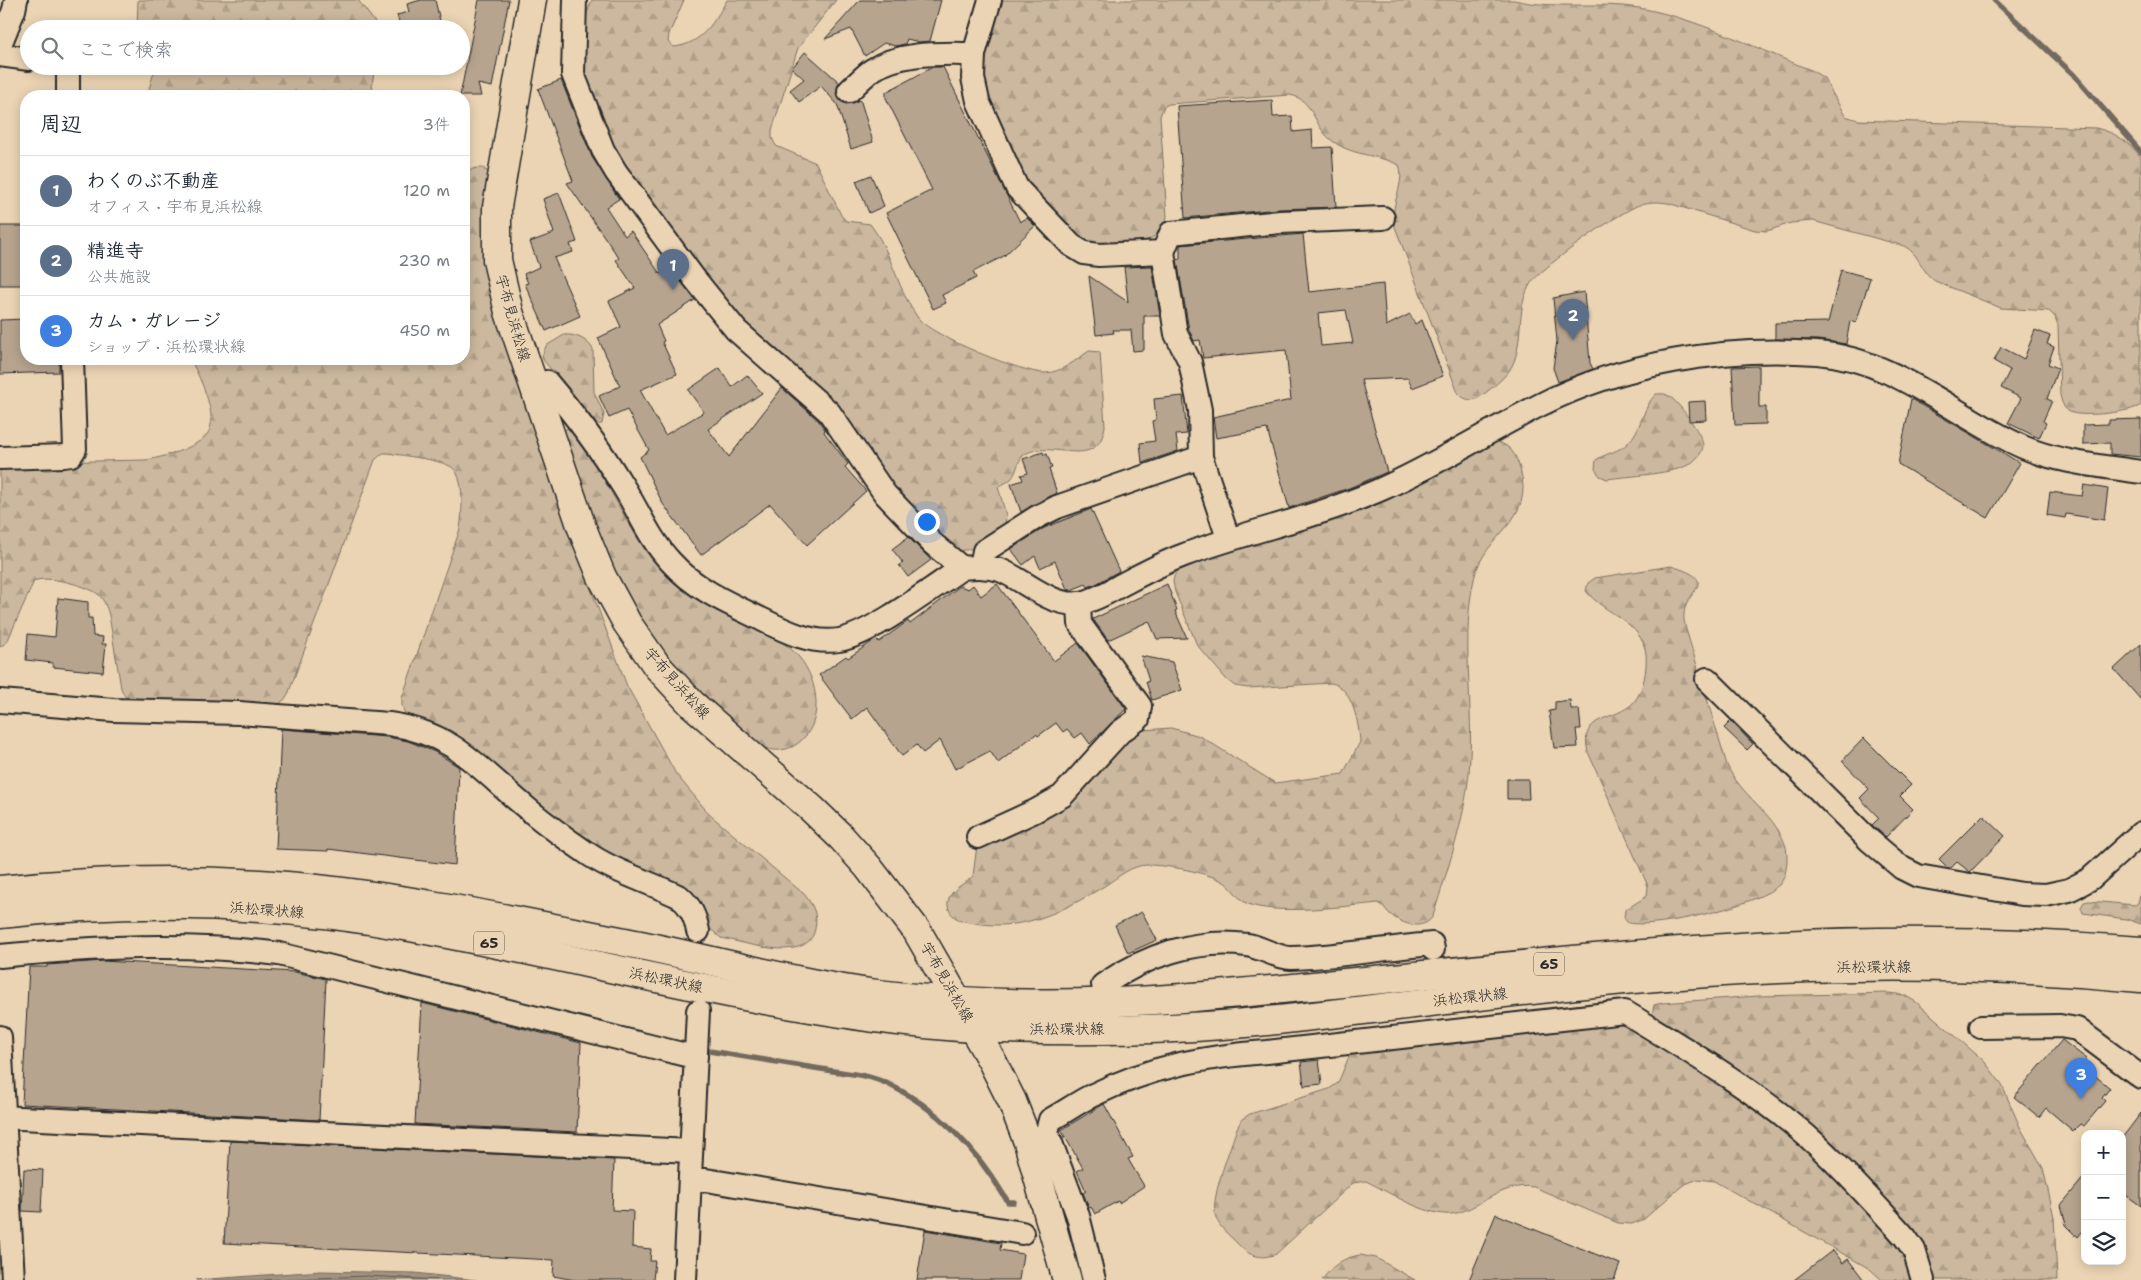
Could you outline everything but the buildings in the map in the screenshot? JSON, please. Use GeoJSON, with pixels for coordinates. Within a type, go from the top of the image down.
{"type":"FeatureCollection","features":[{"type":"Feature","properties":{"kind":"main road","name":"宇布見浜松線"},"geometry":{"type":"LineString","coordinates":[[532,0],[503,168],[496,234],[502,287],[582,528],[602,577],[626,623],[657,666],[692,704],[812,809],[868,867],[917,931],[973,1028],[1012,1101],[1028,1142],[1067,1280]]}},
{"type":"Feature","properties":{"kind":"main road","name":"浜松環状線"},"geometry":{"type":"LineString","coordinates":[[0,890],[78,883],[163,880],[247,883],[331,890],[414,902],[626,942],[840,988],[906,997],[1014,1003],[1113,1002],[1291,990],[1643,954],[1776,945],[1962,942],[2141,950]]}},
{"type":"Feature","properties":{"kind":"main road","name":"浜松環状線"},"geometry":{"type":"LineString","coordinates":[[0,914],[79,907],[162,905],[246,907],[328,914],[410,927],[682,984],[845,1014],[907,1023],[973,1028],[1148,1028],[1293,1017],[1627,980],[1773,970],[1952,968],[2141,978]]}},
{"type":"Feature","properties":{"kind":"street"},"geometry":{"type":"LineString","coordinates":[[0,44],[14,10],[16,0]]}},
{"type":"Feature","properties":{"kind":"street"},"geometry":{"type":"LineString","coordinates":[[575,0],[573,74],[603,150],[616,172],[694,278],[736,330],[829,412],[885,494],[932,543],[972,567],[999,570],[1060,601],[1079,603],[1097,598],[1163,562],[1228,538],[1314,515],[1378,491],[1542,404],[1581,386],[1622,373],[1704,356],[1744,352],[1820,353],[1855,360],[1889,372],[1933,394],[2024,447],[2060,459],[2141,472]]}},
{"type":"Feature","properties":{"kind":"street"},"geometry":{"type":"LineString","coordinates":[[990,0],[974,54],[973,78],[978,101],[1017,188],[1071,245],[1084,253],[1099,255],[1163,252]]}},
{"type":"Feature","properties":{"kind":"street"},"geometry":{"type":"LineString","coordinates":[[849,90],[873,69],[899,60],[927,54],[974,54]]}},
{"type":"Feature","properties":{"kind":"street"},"geometry":{"type":"LineString","coordinates":[[0,55],[20,58]]}},
{"type":"Feature","properties":{"kind":"street"},"geometry":{"type":"LineString","coordinates":[[68,75],[68,90]]}},
{"type":"Feature","properties":{"kind":"street"},"geometry":{"type":"LineString","coordinates":[[1228,538],[1202,457],[1200,410],[1190,362],[1176,334],[1163,252],[1171,233],[1280,222],[1383,218]]}},
{"type":"Feature","properties":{"kind":"street"},"geometry":{"type":"LineString","coordinates":[[0,458],[64,456],[70,454],[75,449],[72,365]]}},
{"type":"Feature","properties":{"kind":"street"},"geometry":{"type":"LineString","coordinates":[[534,387],[547,382],[576,417],[622,484],[653,541],[671,563],[692,582],[715,597],[788,632],[812,640],[838,640],[863,632],[972,567],[984,551],[1044,513],[1078,498],[1202,457]]}},
{"type":"Feature","properties":{"kind":"street"},"geometry":{"type":"LineString","coordinates":[[978,836],[1035,811],[1062,796],[1120,732],[1138,719],[1140,706],[1080,624],[1079,603]]}},
{"type":"Feature","properties":{"kind":"street"},"geometry":{"type":"LineString","coordinates":[[1707,679],[1869,840],[1902,868],[1918,876],[2013,892],[2046,895],[2069,890],[2090,879],[2141,833]]}},
{"type":"Feature","properties":{"kind":"street"},"geometry":{"type":"LineString","coordinates":[[0,701],[94,709],[239,713],[411,727],[432,734],[463,753],[529,810],[594,858],[680,897],[689,906],[696,918],[698,931]]}},
{"type":"Feature","properties":{"kind":"street"},"geometry":{"type":"LineString","coordinates":[[1103,985],[1128,970],[1159,957],[1181,948],[1204,943],[1252,946],[1289,958],[1432,944],[1433,949]]}},
{"type":"Feature","properties":{"kind":"street"},"geometry":{"type":"LineString","coordinates":[[0,956],[82,949],[162,947],[243,949],[279,954],[696,1055]]}},
{"type":"Feature","properties":{"kind":"street"},"geometry":{"type":"LineString","coordinates":[[1289,958],[1291,990]]}},
{"type":"Feature","properties":{"kind":"street"},"geometry":{"type":"LineString","coordinates":[[685,1280],[698,1011]]}},
{"type":"Feature","properties":{"kind":"street"},"geometry":{"type":"LineString","coordinates":[[1094,1280],[1078,1216],[1048,1132],[1050,1120],[1092,1096],[1151,1071],[1212,1056],[1295,1049],[1441,1028],[1625,1012],[1674,1042],[1758,1099],[1818,1145],[1906,1237],[1914,1250],[1923,1280]]}},
{"type":"Feature","properties":{"kind":"street"},"geometry":{"type":"LineString","coordinates":[[1293,1017],[1295,1049]]}},
{"type":"Feature","properties":{"kind":"street"},"geometry":{"type":"LineString","coordinates":[[1981,1027],[2060,1026],[2077,1029],[2141,1077]]}},
{"type":"Feature","properties":{"kind":"street"},"geometry":{"type":"LineString","coordinates":[[0,1037],[2,1117],[13,1280]]}},
{"type":"Feature","properties":{"kind":"street"},"geometry":{"type":"LineString","coordinates":[[2,1117],[691,1151]]}},
{"type":"Feature","properties":{"kind":"street"},"geometry":{"type":"LineString","coordinates":[[690,1180],[715,1182],[1022,1233]]}},
{"type":"Feature","properties":{"kind":"green space"},"geometry":{"type":"Polygon","coordinates":[[[138,0],[358,0],[373,20],[137,20],[138,0]]]}},
{"type":"Feature","properties":{"kind":"green space"},"geometry":{"type":"Polygon","coordinates":[[[592,0],[684,0],[669,34],[668,42],[674,47],[684,45],[700,37],[712,24],[727,0],[836,0],[798,48],[772,130],[772,138],[776,146],[816,163],[841,215],[846,221],[870,224],[884,246],[911,307],[926,326],[958,344],[979,353],[1035,372],[1052,372],[1069,365],[1089,351],[1100,352],[1105,426],[1101,440],[1094,448],[1074,452],[1038,450],[1023,455],[1011,479],[998,487],[1006,515],[1005,527],[993,538],[971,549],[956,550],[948,548],[740,326],[609,148],[578,54],[582,26],[592,0]]]}},
{"type":"Feature","properties":{"kind":"green space"},"geometry":{"type":"Polygon","coordinates":[[[1002,0],[1514,0],[1560,5],[1623,6],[1661,13],[1705,26],[1811,70],[1824,78],[1845,116],[1858,120],[2096,128],[2103,130],[2121,138],[2141,157],[2141,405],[2119,412],[2097,414],[2079,414],[2065,409],[2060,395],[2058,325],[2055,317],[2049,311],[2001,308],[1935,281],[1926,273],[1914,254],[1904,246],[1813,221],[1791,223],[1767,231],[1755,230],[1668,203],[1655,202],[1642,204],[1618,216],[1566,252],[1538,275],[1526,293],[1517,350],[1509,371],[1480,397],[1474,400],[1464,398],[1458,393],[1394,224],[1394,208],[1401,179],[1399,165],[1338,145],[1325,134],[1309,107],[1298,98],[1290,95],[1169,104],[1164,106],[1160,116],[1167,217],[1162,228],[1155,236],[1134,244],[1086,246],[1032,194],[985,99],[981,55],[997,5],[1002,0]]]}},
{"type":"Feature","properties":{"kind":"green space"},"geometry":{"type":"Polygon","coordinates":[[[153,75],[374,75],[373,90],[149,90],[153,75]]]}},
{"type":"Feature","properties":{"kind":"green space"},"geometry":{"type":"Polygon","coordinates":[[[483,168],[488,172],[483,234],[489,290],[570,533],[627,686],[676,774],[710,815],[804,894],[810,902],[815,914],[815,929],[810,940],[801,946],[788,949],[774,948],[721,938],[617,861],[405,714],[402,698],[460,529],[461,486],[459,477],[450,466],[429,460],[388,453],[383,453],[375,460],[287,697],[277,706],[129,699],[124,695],[121,688],[109,615],[104,601],[98,594],[85,587],[57,580],[40,579],[34,581],[7,642],[0,647],[0,463],[145,460],[162,457],[192,446],[206,435],[210,429],[211,421],[206,393],[193,365],[470,365],[470,170],[483,168]]]}},
{"type":"Feature","properties":{"kind":"green space"},"geometry":{"type":"Polygon","coordinates":[[[564,335],[580,338],[593,349],[594,392],[604,414],[602,424],[594,421],[544,361],[542,356],[546,346],[564,335]]]}},
{"type":"Feature","properties":{"kind":"green space"},"geometry":{"type":"Polygon","coordinates":[[[1656,394],[1664,394],[1671,398],[1688,417],[1702,440],[1703,448],[1699,455],[1684,467],[1675,470],[1607,479],[1600,476],[1595,469],[1596,460],[1628,443],[1656,394]]]}},
{"type":"Feature","properties":{"kind":"green space"},"geometry":{"type":"Polygon","coordinates":[[[567,428],[583,445],[600,471],[634,532],[653,560],[664,572],[692,596],[722,614],[758,629],[780,641],[799,657],[811,678],[816,702],[812,725],[806,736],[797,744],[784,750],[772,750],[762,747],[749,739],[690,683],[664,652],[642,620],[623,587],[607,553],[565,438],[564,431],[567,428]]]}},
{"type":"Feature","properties":{"kind":"green space"},"geometry":{"type":"Polygon","coordinates":[[[1498,442],[1510,449],[1517,460],[1523,487],[1521,502],[1507,527],[1480,563],[1474,579],[1468,623],[1470,757],[1466,798],[1457,838],[1433,916],[1429,921],[1424,924],[1413,925],[1401,921],[1388,913],[1378,903],[1291,910],[1258,907],[1243,901],[1227,884],[1217,878],[1165,866],[1147,865],[1131,869],[1075,903],[1028,922],[993,925],[962,920],[952,914],[948,901],[957,888],[973,876],[977,845],[1037,815],[1120,740],[1144,730],[1171,728],[1200,736],[1275,783],[1343,774],[1360,742],[1356,716],[1344,691],[1331,683],[1248,688],[1235,686],[1227,680],[1197,645],[1175,592],[1173,581],[1176,571],[1184,565],[1486,444],[1498,442]]]}},
{"type":"Feature","properties":{"kind":"green space"},"geometry":{"type":"Polygon","coordinates":[[[1671,566],[1695,576],[1698,581],[1686,605],[1685,626],[1727,765],[1740,786],[1765,813],[1780,833],[1785,844],[1787,865],[1780,884],[1752,900],[1707,914],[1683,919],[1642,924],[1628,923],[1624,918],[1625,910],[1647,896],[1648,886],[1588,752],[1586,739],[1588,731],[1593,724],[1618,713],[1634,702],[1640,692],[1644,679],[1646,654],[1643,643],[1637,633],[1586,591],[1588,583],[1595,578],[1671,566]]]}},
{"type":"Feature","properties":{"kind":"green space"},"geometry":{"type":"Polygon","coordinates":[[[2141,889],[2141,924],[2126,919],[2083,913],[2081,907],[2084,902],[2089,901],[2135,905],[2138,903],[2141,889]]]}},
{"type":"Feature","properties":{"kind":"green space"},"geometry":{"type":"Polygon","coordinates":[[[1889,993],[1904,995],[1916,1002],[1984,1061],[2001,1083],[2020,1127],[2043,1168],[2054,1217],[2057,1280],[1932,1280],[1922,1246],[1657,1022],[1652,1015],[1654,1005],[1662,1003],[1758,996],[1889,993]]]}},
{"type":"Feature","properties":{"kind":"green space"},"geometry":{"type":"Polygon","coordinates":[[[1622,1023],[1633,1027],[1738,1095],[1812,1152],[1899,1242],[1915,1280],[1882,1280],[1870,1269],[1714,1181],[1698,1179],[1683,1185],[1644,1219],[1632,1224],[1618,1223],[1534,1187],[1509,1189],[1465,1210],[1444,1214],[1414,1205],[1366,1181],[1353,1183],[1276,1254],[1270,1256],[1255,1256],[1246,1251],[1218,1223],[1215,1214],[1216,1196],[1226,1159],[1242,1119],[1250,1114],[1329,1089],[1338,1083],[1350,1054],[1622,1023]]]}},
{"type":"Feature","properties":{"kind":"green space"},"geometry":{"type":"Polygon","coordinates":[[[1360,1255],[1376,1258],[1415,1280],[1322,1280],[1338,1263],[1360,1255]]]}},
{"type":"Feature","properties":{"kind":"water"},"geometry":{"type":"Polygon","coordinates":[[[321,1271],[415,1273],[476,1280],[196,1280],[321,1271]]]}},
{"type":"Feature","properties":{"kind":"waterway"},"geometry":{"type":"LineString","coordinates":[[1994,0],[2073,74],[2141,152]]}},
{"type":"Feature","properties":{"kind":"waterway"},"geometry":{"type":"LineString","coordinates":[[709,1051],[855,1074],[888,1084],[907,1094],[941,1119],[957,1134],[984,1166],[1008,1202],[1014,1202]]}},
{"type":"Feature","properties":{"kind":"place","name":"わくのぶ不動産"},"geometry":{"type":"Point","coordinates":[673,290]}},
{"type":"Feature","properties":{"kind":"place","name":"精進寺"},"geometry":{"type":"Point","coordinates":[1573,340]}},
{"type":"Feature","properties":{"kind":"place","name":"カム・ガレージ"},"geometry":{"type":"Point","coordinates":[2081,1099]}}]}
